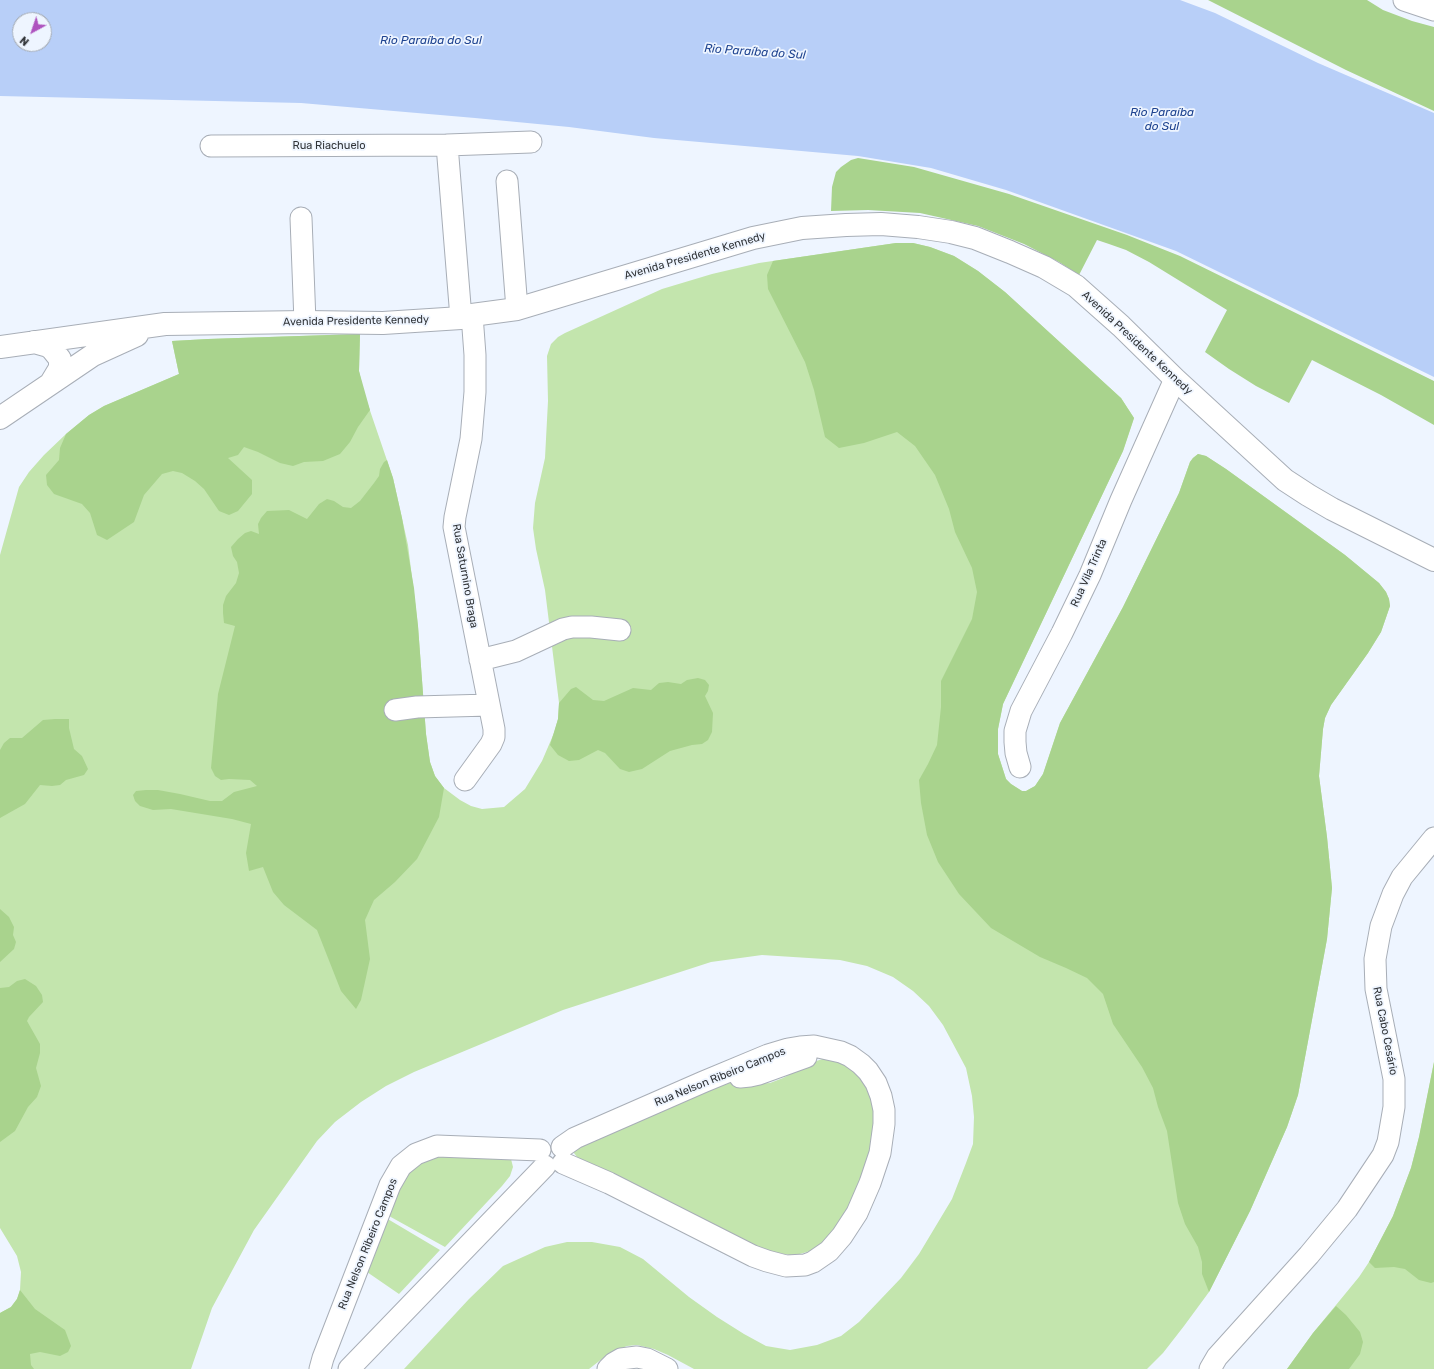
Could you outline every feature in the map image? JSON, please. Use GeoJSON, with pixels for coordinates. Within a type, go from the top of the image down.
{"type":"FeatureCollection","features":[{"type":"Feature","properties":{"kind":"main road","name":"Avenida Presidente Kennedy"},"geometry":{"type":"LineString","coordinates":[[0,347],[165,324],[305,322],[383,323],[467,317],[517,309],[753,238],[802,228],[881,224],[918,227],[951,232],[975,238],[1010,252],[1061,276],[1076,286],[1101,308],[1175,379],[1285,480],[1332,508],[1434,560]]}},
{"type":"Feature","properties":{"kind":"main road","name":"Avenida Presidente Kennedy"},"geometry":{"type":"LineString","coordinates":[[0,418],[93,355],[165,324]]}},
{"type":"Feature","properties":{"kind":"main road"},"geometry":{"type":"LineString","coordinates":[[34,342],[48,346],[60,359],[60,368],[51,383]]}},
{"type":"Feature","properties":{"kind":"street"},"geometry":{"type":"LineString","coordinates":[[1404,0],[1434,10]]}},
{"type":"Feature","properties":{"kind":"street","name":"Rua Riachuelo"},"geometry":{"type":"LineString","coordinates":[[211,146],[447,145],[531,142]]}},
{"type":"Feature","properties":{"kind":"street"},"geometry":{"type":"LineString","coordinates":[[447,145],[467,317]]}},
{"type":"Feature","properties":{"kind":"street"},"geometry":{"type":"LineString","coordinates":[[507,181],[517,309]]}},
{"type":"Feature","properties":{"kind":"street"},"geometry":{"type":"LineString","coordinates":[[301,218],[305,322]]}},
{"type":"Feature","properties":{"kind":"street","name":"Rua Saturnino Braga"},"geometry":{"type":"LineString","coordinates":[[465,780],[491,744],[494,737],[494,729],[454,527],[471,439],[474,408],[475,355],[467,317]]}},
{"type":"Feature","properties":{"kind":"street","name":"Rua Vila Trinta"},"geometry":{"type":"LineString","coordinates":[[1020,768],[1016,753],[1015,731],[1021,711],[1062,633],[1090,575],[1121,500],[1175,379]]}},
{"type":"Feature","properties":{"kind":"street"},"geometry":{"type":"LineString","coordinates":[[480,660],[516,651],[563,629],[581,627],[620,630]]}},
{"type":"Feature","properties":{"kind":"street"},"geometry":{"type":"LineString","coordinates":[[395,710],[449,705],[489,705]]}},
{"type":"Feature","properties":{"kind":"street","name":"Rua Cabo Cesário"},"geometry":{"type":"LineString","coordinates":[[1210,1369],[1217,1357],[1309,1255],[1347,1209],[1382,1155],[1388,1142],[1394,1107],[1394,1079],[1376,989],[1375,959],[1382,926],[1393,894],[1402,878],[1434,838]]}},
{"type":"Feature","properties":{"kind":"street","name":"Rua Nelson Ribeiro Campos"},"geometry":{"type":"LineString","coordinates":[[320,1369],[387,1192],[401,1166],[416,1154],[437,1146],[552,1156],[615,1186],[753,1256],[786,1266],[796,1266],[813,1262],[836,1245],[849,1226],[870,1183],[880,1153],[884,1124],[884,1110],[876,1083],[868,1071],[850,1056],[841,1052],[814,1046],[788,1049],[768,1055],[722,1074],[575,1138],[552,1156],[349,1369]]}},
{"type":"Feature","properties":{"kind":"street"},"geometry":{"type":"LineString","coordinates":[[608,1369],[621,1359],[637,1356],[667,1369]]}},
{"type":"Feature","properties":{"kind":"green space"},"geometry":{"type":"Polygon","coordinates":[[[1208,0],[1367,0],[1383,10],[1412,21],[1434,27],[1434,111],[1346,70],[1208,0]]]}},
{"type":"Feature","properties":{"kind":"green space"},"geometry":{"type":"Polygon","coordinates":[[[858,158],[914,167],[1009,194],[1127,235],[1180,256],[1434,381],[1434,425],[1381,395],[1312,360],[1289,403],[1256,386],[1205,352],[1227,310],[1149,262],[1126,250],[1097,240],[1079,275],[1059,262],[1024,244],[978,226],[920,213],[868,210],[831,211],[832,187],[836,172],[851,160],[858,158]]]}},
{"type":"Feature","properties":{"kind":"green space"},"geometry":{"type":"Polygon","coordinates":[[[896,243],[913,243],[930,247],[954,256],[978,271],[1005,292],[1121,398],[1134,418],[1123,451],[1003,704],[998,729],[998,754],[1006,779],[1011,784],[1022,791],[1026,791],[1035,786],[1043,774],[1060,723],[1123,607],[1179,493],[1190,462],[1198,454],[1206,456],[1226,469],[1345,555],[1379,583],[1389,599],[1390,606],[1381,632],[1331,705],[1325,718],[1319,776],[1332,888],[1327,939],[1298,1095],[1287,1127],[1250,1211],[1209,1292],[1163,1353],[1147,1369],[694,1369],[654,1349],[637,1345],[627,1346],[607,1355],[589,1369],[404,1369],[469,1299],[503,1266],[545,1247],[567,1242],[592,1242],[620,1247],[643,1259],[689,1297],[744,1334],[766,1346],[790,1350],[817,1345],[841,1336],[859,1322],[901,1278],[919,1254],[952,1199],[973,1144],[974,1117],[972,1096],[966,1068],[943,1025],[929,1006],[913,991],[893,977],[867,966],[840,960],[762,955],[711,962],[563,1010],[414,1072],[386,1086],[361,1102],[335,1122],[317,1141],[254,1230],[212,1308],[191,1369],[0,1369],[0,1313],[11,1307],[17,1299],[20,1290],[21,1272],[17,1256],[0,1228],[0,555],[19,487],[29,472],[66,434],[89,415],[104,406],[179,374],[172,341],[360,334],[359,371],[364,393],[393,478],[408,545],[418,626],[426,734],[430,762],[435,776],[444,788],[460,800],[471,806],[482,809],[504,807],[525,789],[542,761],[554,733],[558,719],[559,703],[545,590],[533,528],[535,503],[545,458],[548,401],[547,356],[551,344],[565,333],[662,289],[712,274],[759,263],[896,243]]]}},
{"type":"Feature","properties":{"kind":"green space"},"geometry":{"type":"Polygon","coordinates":[[[896,243],[913,243],[930,247],[954,256],[978,271],[1005,292],[1121,398],[1134,418],[1123,451],[1003,704],[998,729],[998,754],[1006,779],[1011,784],[1022,791],[1026,791],[1035,786],[1043,774],[1060,723],[1123,607],[1179,493],[1190,462],[1198,454],[1206,456],[1226,469],[1345,555],[1379,583],[1389,599],[1390,606],[1381,632],[1331,705],[1325,718],[1319,776],[1332,888],[1327,939],[1298,1095],[1287,1127],[1250,1211],[1209,1292],[1202,1274],[1202,1262],[1198,1247],[1185,1224],[1178,1203],[1167,1131],[1153,1088],[1142,1067],[1113,1024],[1103,994],[1087,978],[1040,957],[991,928],[959,894],[938,862],[927,835],[921,803],[919,780],[937,745],[941,707],[941,681],[972,619],[977,592],[972,568],[955,532],[949,509],[935,475],[915,446],[897,432],[864,443],[839,448],[825,437],[814,390],[805,362],[768,289],[767,275],[773,261],[896,243]]]}},
{"type":"Feature","properties":{"kind":"green space"},"geometry":{"type":"Polygon","coordinates":[[[360,334],[359,371],[370,410],[350,442],[340,454],[323,461],[304,462],[293,466],[280,463],[244,447],[238,455],[228,458],[252,480],[252,494],[238,511],[229,515],[219,511],[204,489],[195,481],[182,473],[173,471],[162,474],[144,495],[134,522],[107,540],[97,535],[90,513],[82,504],[54,494],[47,485],[46,475],[59,460],[60,448],[66,434],[89,415],[104,406],[179,374],[172,341],[360,334]]]}},
{"type":"Feature","properties":{"kind":"green space"},"geometry":{"type":"Polygon","coordinates":[[[387,460],[393,478],[402,518],[414,588],[426,734],[430,762],[435,776],[444,788],[439,817],[417,859],[395,882],[374,900],[365,920],[370,959],[361,1000],[356,1009],[341,991],[317,930],[284,905],[273,892],[263,867],[249,871],[246,853],[251,824],[232,819],[171,809],[153,810],[140,806],[135,801],[133,795],[136,791],[158,790],[210,801],[222,801],[234,792],[257,786],[250,780],[221,780],[215,776],[211,768],[218,694],[235,626],[224,623],[223,613],[223,605],[226,596],[236,583],[239,573],[237,562],[233,556],[231,547],[245,533],[251,531],[259,534],[258,524],[267,511],[289,510],[307,519],[319,504],[327,499],[334,501],[343,507],[351,508],[360,501],[374,483],[379,476],[380,469],[387,460]]]}},
{"type":"Feature","properties":{"kind":"green space"},"geometry":{"type":"Polygon","coordinates":[[[698,678],[705,680],[709,685],[705,696],[713,713],[712,732],[708,740],[702,744],[670,751],[642,769],[629,772],[620,769],[605,753],[598,750],[579,760],[569,761],[558,755],[550,745],[558,719],[559,703],[571,689],[576,687],[593,700],[604,701],[633,688],[651,690],[659,683],[668,682],[681,684],[687,680],[698,678]]]}},
{"type":"Feature","properties":{"kind":"green space"},"geometry":{"type":"Polygon","coordinates":[[[69,719],[69,728],[74,749],[82,756],[88,769],[84,775],[66,780],[60,785],[40,785],[25,804],[0,818],[0,750],[4,743],[10,738],[22,738],[43,720],[69,719]]]}},
{"type":"Feature","properties":{"kind":"green space"},"geometry":{"type":"Polygon","coordinates":[[[0,909],[9,917],[14,927],[13,935],[16,942],[14,949],[0,962],[0,909]]]}},
{"type":"Feature","properties":{"kind":"green space"},"geometry":{"type":"Polygon","coordinates":[[[25,979],[36,986],[42,995],[43,1002],[27,1021],[40,1044],[40,1053],[36,1068],[41,1086],[37,1097],[28,1107],[15,1131],[0,1142],[0,988],[9,987],[17,981],[25,979]]]}},
{"type":"Feature","properties":{"kind":"green space"},"geometry":{"type":"Polygon","coordinates":[[[826,1058],[838,1059],[862,1076],[875,1104],[874,1156],[842,1223],[821,1245],[810,1251],[790,1255],[766,1251],[580,1161],[574,1153],[574,1146],[730,1082],[741,1085],[770,1083],[783,1078],[813,1062],[826,1058]]]}},
{"type":"Feature","properties":{"kind":"green space"},"geometry":{"type":"Polygon","coordinates":[[[1434,1062],[1434,1369],[1287,1369],[1313,1333],[1359,1277],[1369,1262],[1393,1216],[1411,1168],[1419,1137],[1434,1062]]]}},
{"type":"Feature","properties":{"kind":"green space"},"geometry":{"type":"Polygon","coordinates":[[[1434,1062],[1434,1282],[1431,1283],[1419,1280],[1405,1269],[1394,1267],[1375,1268],[1369,1262],[1393,1216],[1411,1168],[1419,1137],[1434,1062]]]}},
{"type":"Feature","properties":{"kind":"green space"},"geometry":{"type":"Polygon","coordinates":[[[443,1153],[511,1159],[513,1167],[510,1176],[502,1186],[445,1247],[389,1216],[403,1180],[413,1166],[443,1153]]]}},
{"type":"Feature","properties":{"kind":"green space"},"geometry":{"type":"Polygon","coordinates":[[[386,1218],[440,1250],[399,1294],[367,1272],[386,1218]]]}},
{"type":"Feature","properties":{"kind":"green space"},"geometry":{"type":"Polygon","coordinates":[[[20,1290],[35,1309],[65,1330],[71,1346],[68,1352],[60,1356],[40,1352],[30,1354],[31,1365],[34,1369],[0,1369],[0,1313],[11,1307],[17,1299],[20,1290]]]}},
{"type":"Feature","properties":{"kind":"green space"},"geometry":{"type":"Polygon","coordinates":[[[1336,1306],[1346,1315],[1360,1332],[1363,1342],[1360,1354],[1349,1369],[1287,1369],[1313,1333],[1336,1306]]]}},
{"type":"Feature","properties":{"kind":"water","name":"Rio Paraíba do Sul"},"geometry":{"type":"Polygon","coordinates":[[[0,0],[1180,0],[1215,13],[1318,63],[1434,113],[1434,377],[1176,251],[1006,190],[931,168],[858,156],[654,138],[569,127],[475,118],[301,103],[0,96],[0,0]]]}}]}
